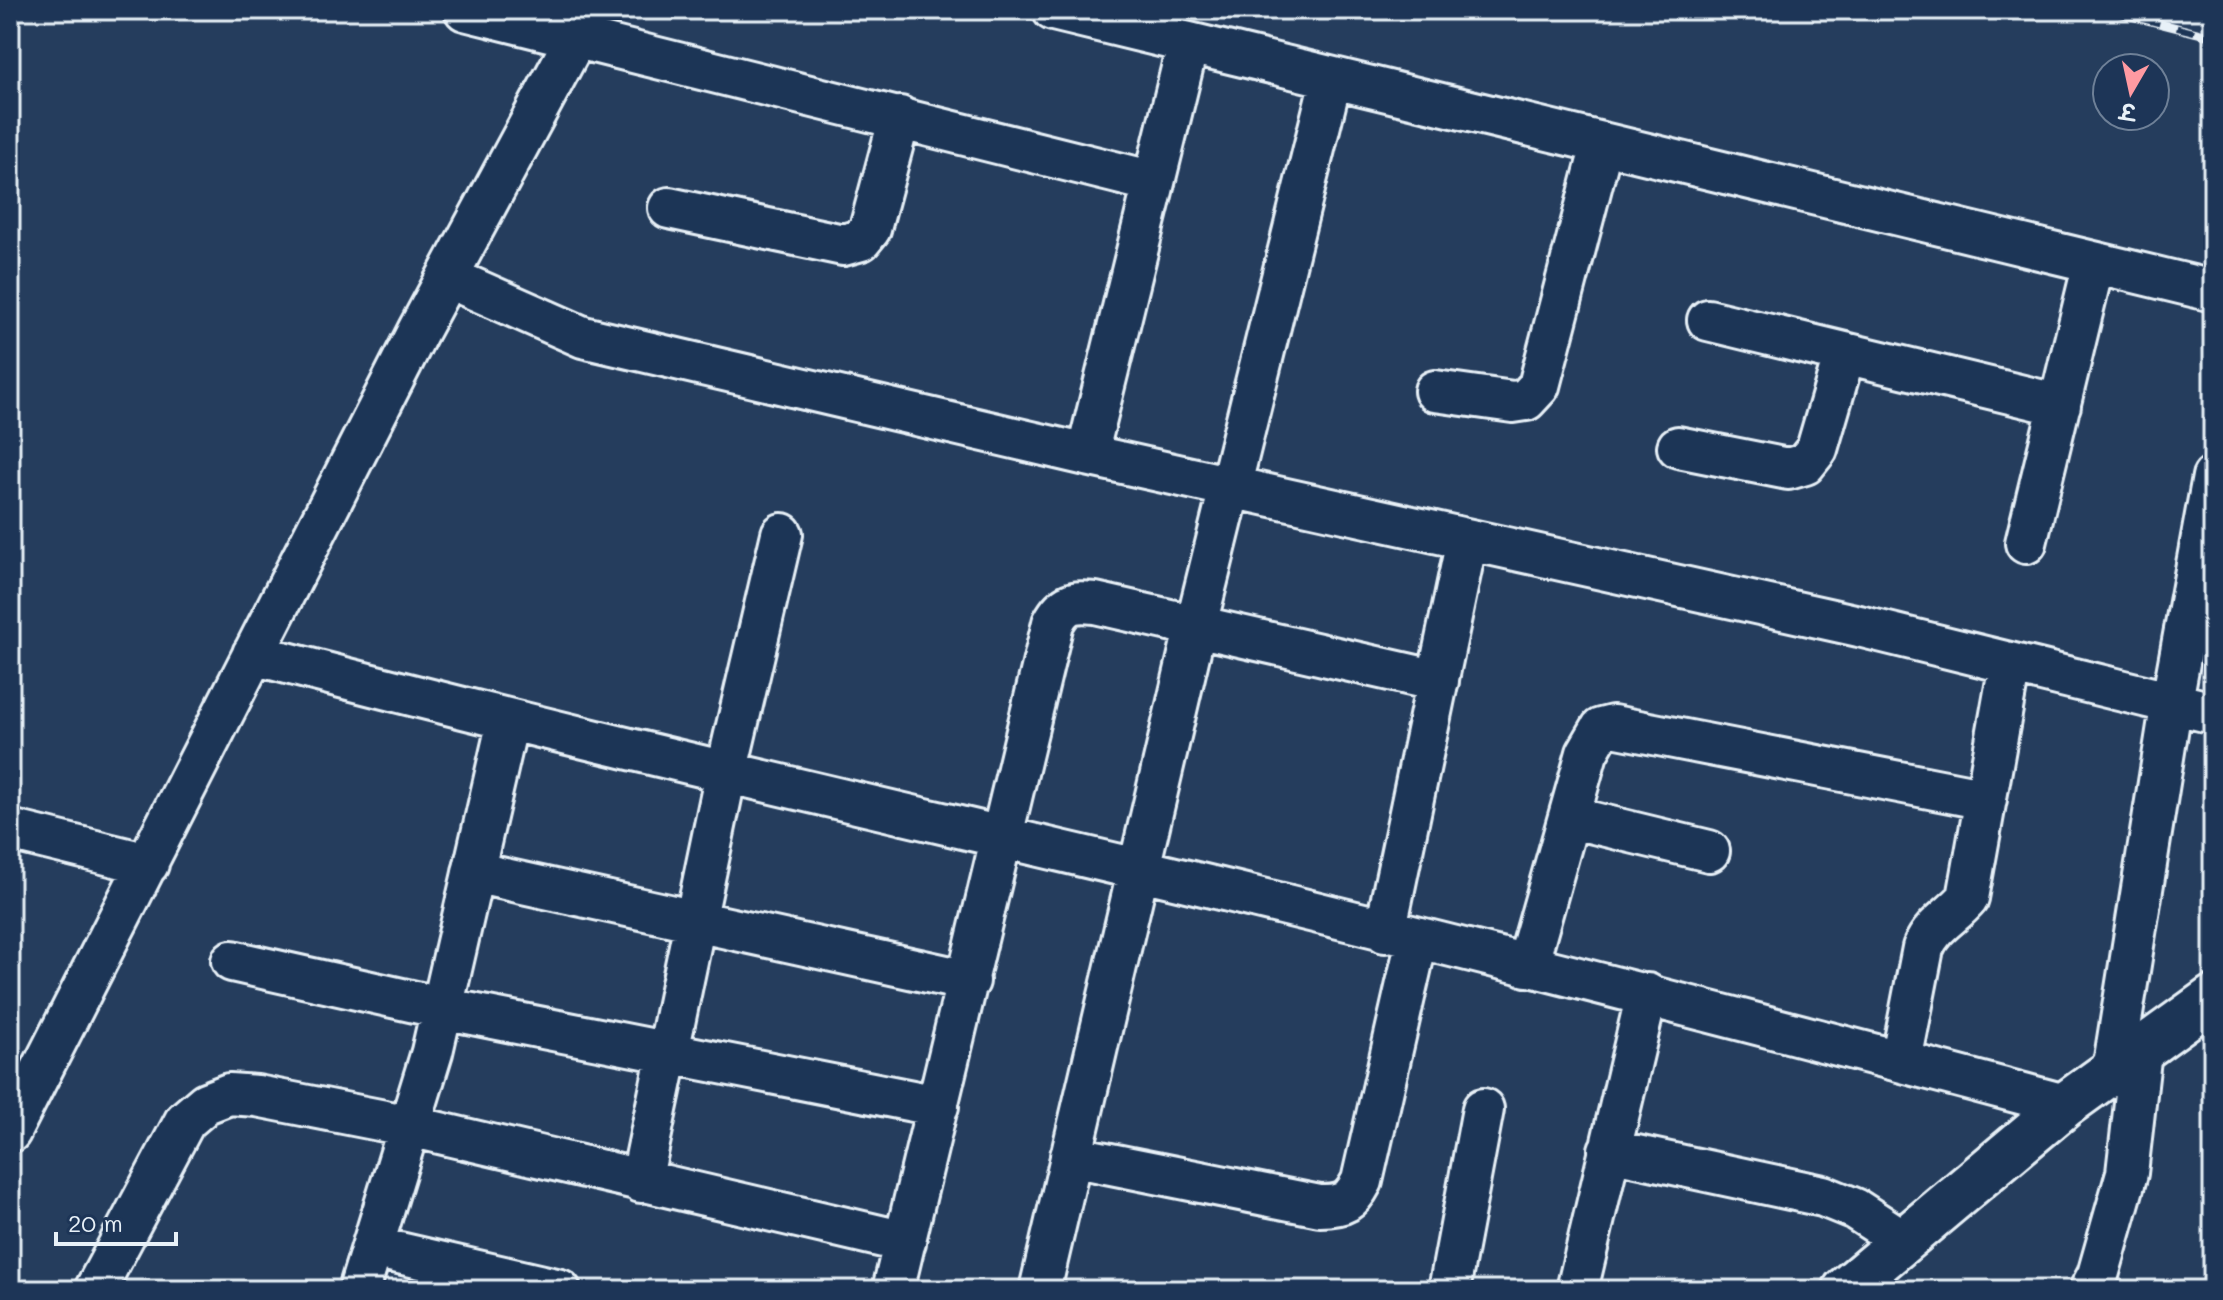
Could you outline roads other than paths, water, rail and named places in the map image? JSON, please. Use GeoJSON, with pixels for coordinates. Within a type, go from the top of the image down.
{"type":"FeatureCollection","features":[{"type":"Feature","properties":{"kind":"street"},"geometry":{"type":"LineString","coordinates":[[465,10],[1154,182]]}},
{"type":"Feature","properties":{"kind":"street"},"geometry":{"type":"LineString","coordinates":[[1053,10],[1331,80],[2213,291]]}},
{"type":"Feature","properties":{"kind":"street"},"geometry":{"type":"LineString","coordinates":[[10,1132],[447,277],[576,38]]}},
{"type":"Feature","properties":{"kind":"street"},"geometry":{"type":"LineString","coordinates":[[1087,455],[1188,44]]}},
{"type":"Feature","properties":{"kind":"street"},"geometry":{"type":"LineString","coordinates":[[1051,1288],[1071,1156],[1196,625],[1331,80]]}},
{"type":"Feature","properties":{"kind":"street"},"geometry":{"type":"LineString","coordinates":[[669,208],[843,245],[861,240],[870,229],[900,117]]}},
{"type":"Feature","properties":{"kind":"street"},"geometry":{"type":"LineString","coordinates":[[1435,391],[1513,402],[1526,400],[1539,386],[1602,145]]}},
{"type":"Feature","properties":{"kind":"street"},"geometry":{"type":"LineString","coordinates":[[2026,543],[2094,263]]}},
{"type":"Feature","properties":{"kind":"street"},"geometry":{"type":"LineString","coordinates":[[447,277],[583,337],[1087,455],[1859,626],[2213,713]]}},
{"type":"Feature","properties":{"kind":"street"},"geometry":{"type":"LineString","coordinates":[[1708,320],[2060,405]]}},
{"type":"Feature","properties":{"kind":"street"},"geometry":{"type":"LineString","coordinates":[[1678,447],[1788,469],[1805,464],[1817,449],[1845,353]]}},
{"type":"Feature","properties":{"kind":"street"},"geometry":{"type":"LineString","coordinates":[[2090,1290],[2106,1250],[2127,1173],[2127,1060],[2172,701],[2213,477]]}},
{"type":"Feature","properties":{"kind":"street"},"geometry":{"type":"LineString","coordinates":[[641,1182],[726,773],[782,534]]}},
{"type":"Feature","properties":{"kind":"street"},"geometry":{"type":"LineString","coordinates":[[1071,1156],[1320,1206],[1341,1206],[1353,1198],[1362,1181],[1438,681],[1467,540]]}},
{"type":"Feature","properties":{"kind":"street"},"geometry":{"type":"LineString","coordinates":[[893,1290],[1053,623],[1060,608],[1073,601],[1095,603],[1438,681]]}},
{"type":"Feature","properties":{"kind":"street"},"geometry":{"type":"LineString","coordinates":[[253,654],[508,721],[1138,869],[1647,994],[2065,1105]]}},
{"type":"Feature","properties":{"kind":"street"},"geometry":{"type":"LineString","coordinates":[[1901,1061],[1923,948],[1930,933],[1943,919],[1956,913],[1968,898],[2010,664]]}},
{"type":"Feature","properties":{"kind":"street"},"geometry":{"type":"LineString","coordinates":[[359,1290],[410,1126],[442,1008],[508,721]]}},
{"type":"Feature","properties":{"kind":"street"},"geometry":{"type":"LineString","coordinates":[[1527,966],[1593,738],[1601,729],[1613,726],[1986,799]]}},
{"type":"Feature","properties":{"kind":"street"},"geometry":{"type":"LineString","coordinates":[[1569,817],[1709,851]]}},
{"type":"Feature","properties":{"kind":"street"},"geometry":{"type":"LineString","coordinates":[[10,830],[148,864]]}},
{"type":"Feature","properties":{"kind":"street"},"geometry":{"type":"LineString","coordinates":[[473,872],[969,981]]}},
{"type":"Feature","properties":{"kind":"street"},"geometry":{"type":"LineString","coordinates":[[232,961],[442,1008],[938,1106]]}},
{"type":"Feature","properties":{"kind":"street"},"geometry":{"type":"LineString","coordinates":[[1577,1290],[1647,994]]}},
{"type":"Feature","properties":{"kind":"street"},"geometry":{"type":"LineString","coordinates":[[1845,1290],[2065,1105],[2213,998]]}},
{"type":"Feature","properties":{"kind":"street"},"geometry":{"type":"LineString","coordinates":[[95,1290],[185,1121],[206,1103],[229,1094],[257,1096],[410,1126],[905,1242]]}},
{"type":"Feature","properties":{"kind":"street"},"geometry":{"type":"LineString","coordinates":[[1449,1290],[1483,1109]]}},
{"type":"Feature","properties":{"kind":"street"},"geometry":{"type":"LineString","coordinates":[[1609,1150],[1823,1196],[1855,1209],[1904,1241]]}},
{"type":"Feature","properties":{"kind":"street"},"geometry":{"type":"LineString","coordinates":[[373,1247],[560,1290]]}},
{"type":"Feature","properties":{"kind":"railway"},"geometry":{"type":"LineString","coordinates":[[2107,10],[2213,37]]}}]}
